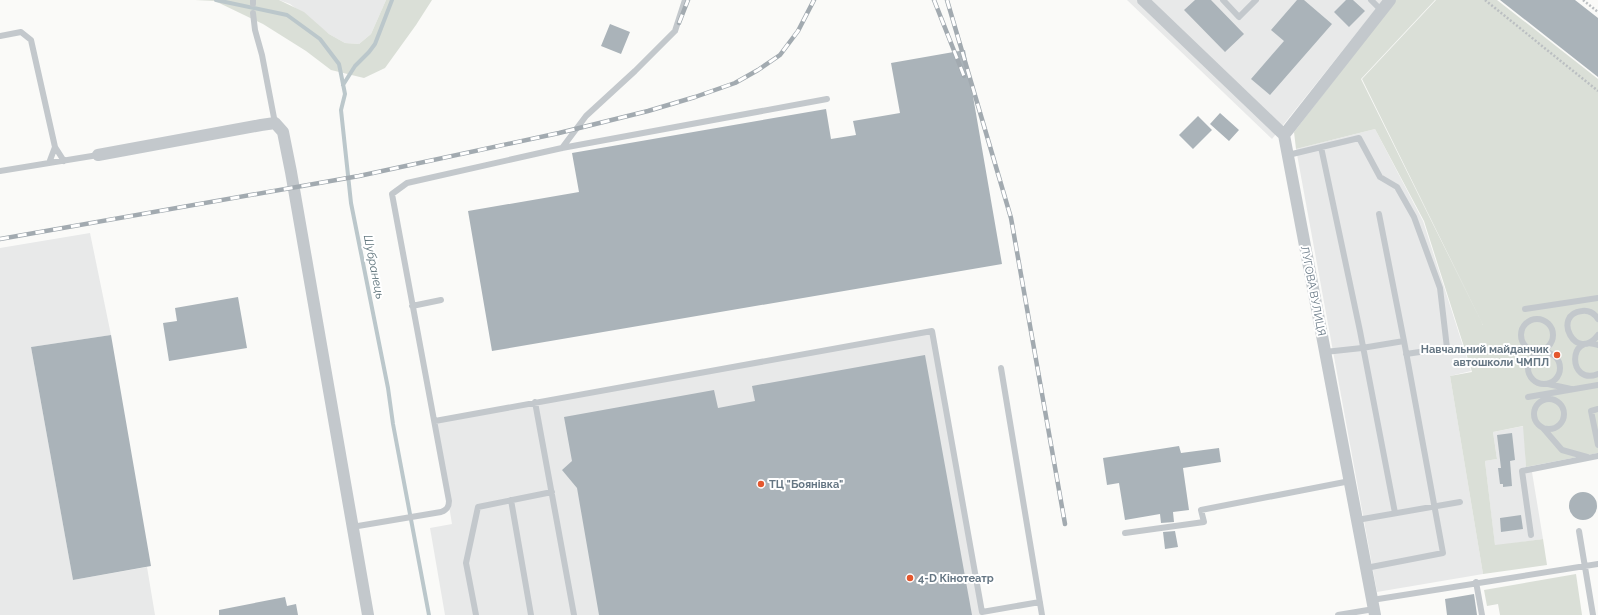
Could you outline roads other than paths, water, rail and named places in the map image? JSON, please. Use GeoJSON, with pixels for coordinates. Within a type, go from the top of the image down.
{"type":"FeatureCollection","features":[{"type":"Feature","properties":{"kind":"street"},"geometry":{"type":"LineString","coordinates":[[1143,0],[1284,135],[1390,0]]}},
{"type":"Feature","properties":{"kind":"street"},"geometry":{"type":"LineString","coordinates":[[98,155],[276,123],[283,132],[368,615]]}},
{"type":"Feature","properties":{"kind":"street","name":"ЛУГОВА ВУЛИЦЯ"},"geometry":{"type":"LineString","coordinates":[[1284,135],[1374,608]]}},
{"type":"Feature","properties":{"kind":"lane"},"geometry":{"type":"LineString","coordinates":[[562,148],[586,116],[635,71],[675,30],[685,0]]}},
{"type":"Feature","properties":{"kind":"lane"},"geometry":{"type":"LineString","coordinates":[[1223,0],[1239,17],[1256,0]]}},
{"type":"Feature","properties":{"kind":"lane"},"geometry":{"type":"LineString","coordinates":[[1371,0],[1382,11]]}},
{"type":"Feature","properties":{"kind":"lane"},"geometry":{"type":"LineString","coordinates":[[253,13],[255,30],[262,55],[276,123]]}},
{"type":"Feature","properties":{"kind":"lane"},"geometry":{"type":"LineString","coordinates":[[0,36],[21,32],[31,40],[55,147],[64,161]]}},
{"type":"Feature","properties":{"kind":"lane"},"geometry":{"type":"LineString","coordinates":[[352,527],[446,511],[449,506],[435,421],[392,194],[407,183],[562,148],[827,99]]}},
{"type":"Feature","properties":{"kind":"lane"},"geometry":{"type":"LineString","coordinates":[[1288,154],[1359,138],[1380,177],[1397,187],[1414,217],[1440,288],[1447,348],[1406,354]]}},
{"type":"Feature","properties":{"kind":"lane"},"geometry":{"type":"LineString","coordinates":[[49,163],[55,147]]}},
{"type":"Feature","properties":{"kind":"lane"},"geometry":{"type":"LineString","coordinates":[[1321,147],[1360,330],[1362,348],[1395,513]]}},
{"type":"Feature","properties":{"kind":"lane"},"geometry":{"type":"LineString","coordinates":[[0,171],[98,155]]}},
{"type":"Feature","properties":{"kind":"lane"},"geometry":{"type":"LineString","coordinates":[[1366,568],[1443,553],[1379,214]]}},
{"type":"Feature","properties":{"kind":"lane"},"geometry":{"type":"LineString","coordinates":[[1525,309],[1598,298]]}},
{"type":"Feature","properties":{"kind":"lane"},"geometry":{"type":"LineString","coordinates":[[412,306],[442,300]]}},
{"type":"Feature","properties":{"kind":"lane"},"geometry":{"type":"LineString","coordinates":[[1598,319],[1593,313],[1580,311],[1572,314],[1568,322],[1567,330],[1571,338],[1579,343],[1598,345]]}},
{"type":"Feature","properties":{"kind":"lane"},"geometry":{"type":"LineString","coordinates":[[1548,384],[1552,383],[1558,377],[1561,369],[1559,360],[1549,352],[1541,352],[1536,352],[1528,349],[1522,343],[1520,334],[1526,323],[1538,318],[1549,324],[1553,332],[1551,344],[1541,352],[1537,353],[1530,359],[1528,371],[1535,382],[1539,384],[1548,384],[1574,390]]}},
{"type":"Feature","properties":{"kind":"lane"},"geometry":{"type":"LineString","coordinates":[[435,421],[932,331],[982,612],[1040,602]]}},
{"type":"Feature","properties":{"kind":"lane"},"geometry":{"type":"LineString","coordinates":[[1597,375],[1586,375],[1582,373],[1574,363],[1577,350],[1595,339],[1598,335]]}},
{"type":"Feature","properties":{"kind":"lane"},"geometry":{"type":"LineString","coordinates":[[1325,352],[1362,348],[1404,340]]}},
{"type":"Feature","properties":{"kind":"lane"},"geometry":{"type":"LineString","coordinates":[[1001,368],[1042,615]]}},
{"type":"Feature","properties":{"kind":"lane"},"geometry":{"type":"LineString","coordinates":[[1528,397],[1598,386]]}},
{"type":"Feature","properties":{"kind":"lane"},"geometry":{"type":"LineString","coordinates":[[1543,428],[1553,429],[1562,423],[1564,413],[1560,404],[1556,401],[1545,400],[1537,406],[1534,410],[1535,421],[1562,450],[1588,458]]}},
{"type":"Feature","properties":{"kind":"lane"},"geometry":{"type":"LineString","coordinates":[[535,402],[574,615]]}},
{"type":"Feature","properties":{"kind":"lane"},"geometry":{"type":"LineString","coordinates":[[1598,409],[1591,411],[1598,445]]}},
{"type":"Feature","properties":{"kind":"lane"},"geometry":{"type":"LineString","coordinates":[[1531,535],[1522,471],[1598,456]]}},
{"type":"Feature","properties":{"kind":"lane"},"geometry":{"type":"LineString","coordinates":[[1125,533],[1204,522],[1201,510],[1350,481]]}},
{"type":"Feature","properties":{"kind":"lane"},"geometry":{"type":"LineString","coordinates":[[476,615],[466,563],[478,507],[552,492]]}},
{"type":"Feature","properties":{"kind":"lane"},"geometry":{"type":"LineString","coordinates":[[511,500],[531,615]]}},
{"type":"Feature","properties":{"kind":"lane"},"geometry":{"type":"LineString","coordinates":[[1357,520],[1460,502]]}},
{"type":"Feature","properties":{"kind":"lane"},"geometry":{"type":"LineString","coordinates":[[1579,531],[1593,615]]}},
{"type":"Feature","properties":{"kind":"lane"},"geometry":{"type":"LineString","coordinates":[[1338,615],[1374,608],[1476,582],[1598,564]]}},
{"type":"Feature","properties":{"kind":"lane"},"geometry":{"type":"LineString","coordinates":[[1476,582],[1482,615]]}},
{"type":"Feature","properties":{"kind":"waterway","name":"Шубранець"},"geometry":{"type":"LineString","coordinates":[[216,0],[287,15],[320,39],[339,64],[345,94],[341,110],[351,203],[388,388],[393,424],[429,615]]}},
{"type":"Feature","properties":{"kind":"waterway"},"geometry":{"type":"LineString","coordinates":[[343,85],[355,66],[375,44],[392,0]]}},
{"type":"Feature","properties":{"kind":"railway"},"geometry":{"type":"LineString","coordinates":[[679,23],[688,0]]}},
{"type":"Feature","properties":{"kind":"railway"},"geometry":{"type":"LineString","coordinates":[[0,239],[359,176],[559,133],[648,111],[735,83],[758,70],[780,55],[798,31],[814,0]]}},
{"type":"Feature","properties":{"kind":"railway"},"geometry":{"type":"LineString","coordinates":[[934,0],[964,76]]}},
{"type":"Feature","properties":{"kind":"railway"},"geometry":{"type":"LineString","coordinates":[[947,0],[1011,218],[1065,524]]}},
{"type":"Feature","properties":{"kind":"place","name":"Навчальний майданчик автошколи ЧМПЛ"},"geometry":{"type":"Point","coordinates":[1557,355]}},
{"type":"Feature","properties":{"kind":"place","name":"ТЦ \"Боянівка\""},"geometry":{"type":"Point","coordinates":[761,484]}},
{"type":"Feature","properties":{"kind":"place","name":"4-D Кінотеатр"},"geometry":{"type":"Point","coordinates":[910,578]}}]}
